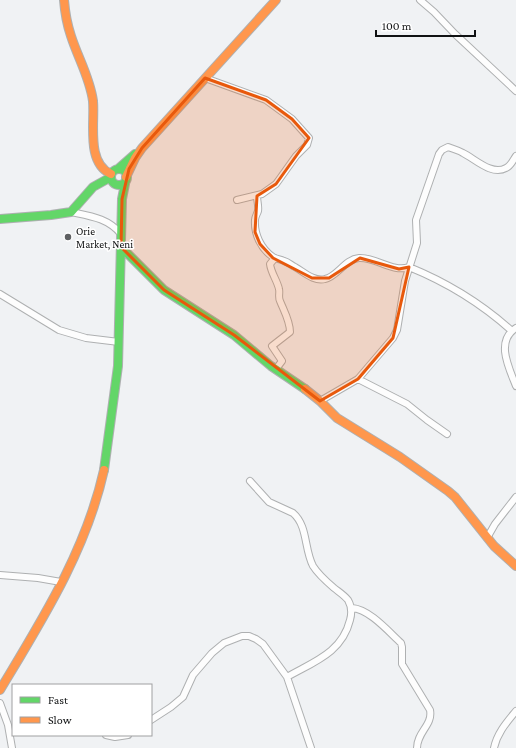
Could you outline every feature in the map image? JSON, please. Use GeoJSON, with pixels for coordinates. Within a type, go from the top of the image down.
{"type":"FeatureCollection","features":[{"type":"Feature","properties":{"kind":"street"},"geometry":{"type":"LineString","coordinates":[[64,0],[68,27],[91,87],[94,110],[93,134],[95,150],[102,169],[106,173],[113,176],[119,184],[124,182],[135,158],[142,148]]}},
{"type":"Feature","properties":{"kind":"street"},"geometry":{"type":"LineString","coordinates":[[113,176],[142,148],[276,0]]}},
{"type":"Feature","properties":{"kind":"street"},"geometry":{"type":"LineString","coordinates":[[420,0],[516,92]]}},
{"type":"Feature","properties":{"kind":"street"},"geometry":{"type":"LineString","coordinates":[[206,78],[266,100],[292,119],[309,138],[307,145],[296,156],[276,184],[257,196],[237,200]]}},
{"type":"Feature","properties":{"kind":"street"},"geometry":{"type":"LineString","coordinates":[[320,401],[358,379],[393,338],[397,330],[405,281],[417,243],[416,220],[437,160],[442,150],[448,147],[461,151],[487,167],[499,170],[504,170],[509,167],[516,156]]}},
{"type":"Feature","properties":{"kind":"street"},"geometry":{"type":"LineString","coordinates":[[0,690],[41,621],[70,566],[88,526],[101,484],[108,442],[118,366],[122,200],[126,178],[124,172],[97,182],[88,190],[71,212]]}},
{"type":"Feature","properties":{"kind":"street"},"geometry":{"type":"LineString","coordinates":[[113,176],[122,200]]}},
{"type":"Feature","properties":{"kind":"street"},"geometry":{"type":"LineString","coordinates":[[257,196],[258,210],[254,218],[255,232],[260,244],[275,258],[285,261],[312,278],[318,280],[329,278],[348,263],[360,258],[399,269],[409,267],[448,284],[514,329],[507,336],[504,342],[505,352],[516,386]]}},
{"type":"Feature","properties":{"kind":"street"},"geometry":{"type":"LineString","coordinates":[[0,219],[71,212],[94,217],[109,223],[121,234]]}},
{"type":"Feature","properties":{"kind":"street"},"geometry":{"type":"LineString","coordinates":[[120,247],[164,290],[234,336],[276,369],[300,385],[320,401],[337,418],[400,457],[448,491],[487,538],[516,566]]}},
{"type":"Feature","properties":{"kind":"street"},"geometry":{"type":"LineString","coordinates":[[275,258],[270,264],[271,270],[279,288],[278,294],[280,302],[286,312],[290,332],[273,345],[273,348],[282,361],[276,369]]}},
{"type":"Feature","properties":{"kind":"street"},"geometry":{"type":"LineString","coordinates":[[0,294],[59,330],[86,338],[119,342]]}},
{"type":"Feature","properties":{"kind":"street"},"geometry":{"type":"LineString","coordinates":[[358,379],[407,404],[426,420],[447,434]]}},
{"type":"Feature","properties":{"kind":"street"},"geometry":{"type":"LineString","coordinates":[[250,481],[269,502],[296,516],[302,525],[308,553],[313,566],[326,581],[348,599],[352,608],[349,625],[343,637],[333,650],[327,655],[287,677]]}},
{"type":"Feature","properties":{"kind":"street"},"geometry":{"type":"LineString","coordinates":[[487,538],[495,524],[516,497]]}},
{"type":"Feature","properties":{"kind":"street"},"geometry":{"type":"LineString","coordinates":[[0,575],[38,578],[61,582]]}},
{"type":"Feature","properties":{"kind":"street"},"geometry":{"type":"LineString","coordinates":[[352,608],[357,608],[366,613],[401,643],[402,664],[430,710],[431,715],[428,724],[419,736],[417,748]]}},
{"type":"Feature","properties":{"kind":"street"},"geometry":{"type":"LineString","coordinates":[[152,719],[183,697],[193,675],[212,653],[224,643],[235,638],[249,636],[263,644],[287,677],[311,748]]}},
{"type":"Feature","properties":{"kind":"street"},"geometry":{"type":"LineString","coordinates":[[0,703],[10,725],[12,748]]}},
{"type":"Feature","properties":{"kind":"street"},"geometry":{"type":"LineString","coordinates":[[494,748],[502,729],[516,711]]}},
{"type":"Feature","properties":{"kind":"street"},"geometry":{"type":"LineString","coordinates":[[111,736],[122,736]]}},
{"type":"Feature","properties":{"kind":"highlighted area"},"geometry":{"type":"Polygon","coordinates":[[[205,78],[266,100],[292,119],[309,138],[276,184],[257,196],[255,232],[260,244],[273,258],[312,278],[329,278],[360,258],[399,269],[409,267],[393,338],[358,379],[320,401],[234,335],[164,290],[121,247],[122,199],[129,169],[142,148],[205,78]]]}},
{"type":"Feature","properties":{"kind":"traffic: fast"},"geometry":{"type":"LineString","coordinates":[[118,169],[135,154]]}},
{"type":"Feature","properties":{"kind":"traffic: fast"},"geometry":{"type":"LineString","coordinates":[[119,169],[126,174],[127,177],[122,184],[119,185],[112,180],[111,177],[116,170],[119,169]]}},
{"type":"Feature","properties":{"kind":"traffic: fast"},"geometry":{"type":"LineString","coordinates":[[0,219],[71,212],[93,187],[111,177]]}},
{"type":"Feature","properties":{"kind":"traffic: fast"},"geometry":{"type":"LineString","coordinates":[[104,470],[118,366],[122,199],[126,179]]}},
{"type":"Feature","properties":{"kind":"traffic: fast"},"geometry":{"type":"LineString","coordinates":[[121,247],[164,290],[234,335],[271,366],[305,389]]}},
{"type":"Feature","properties":{"kind":"traffic: slow"},"geometry":{"type":"LineString","coordinates":[[64,0],[66,18],[70,32],[87,76],[93,101],[93,142],[95,152],[103,169],[111,174]]}},
{"type":"Feature","properties":{"kind":"traffic: slow"},"geometry":{"type":"LineString","coordinates":[[126,177],[135,158],[142,148],[276,0]]}},
{"type":"Feature","properties":{"kind":"traffic: slow"},"geometry":{"type":"LineString","coordinates":[[305,389],[337,418],[400,457],[448,491],[455,497],[494,546],[516,566]]}},
{"type":"Feature","properties":{"kind":"traffic: slow"},"geometry":{"type":"LineString","coordinates":[[0,690],[47,611],[74,557],[86,529],[104,470]]}},
{"type":"Feature","properties":{"kind":"place","name":"Orie Market, Neni"},"geometry":{"type":"Point","coordinates":[68,237]}}]}
